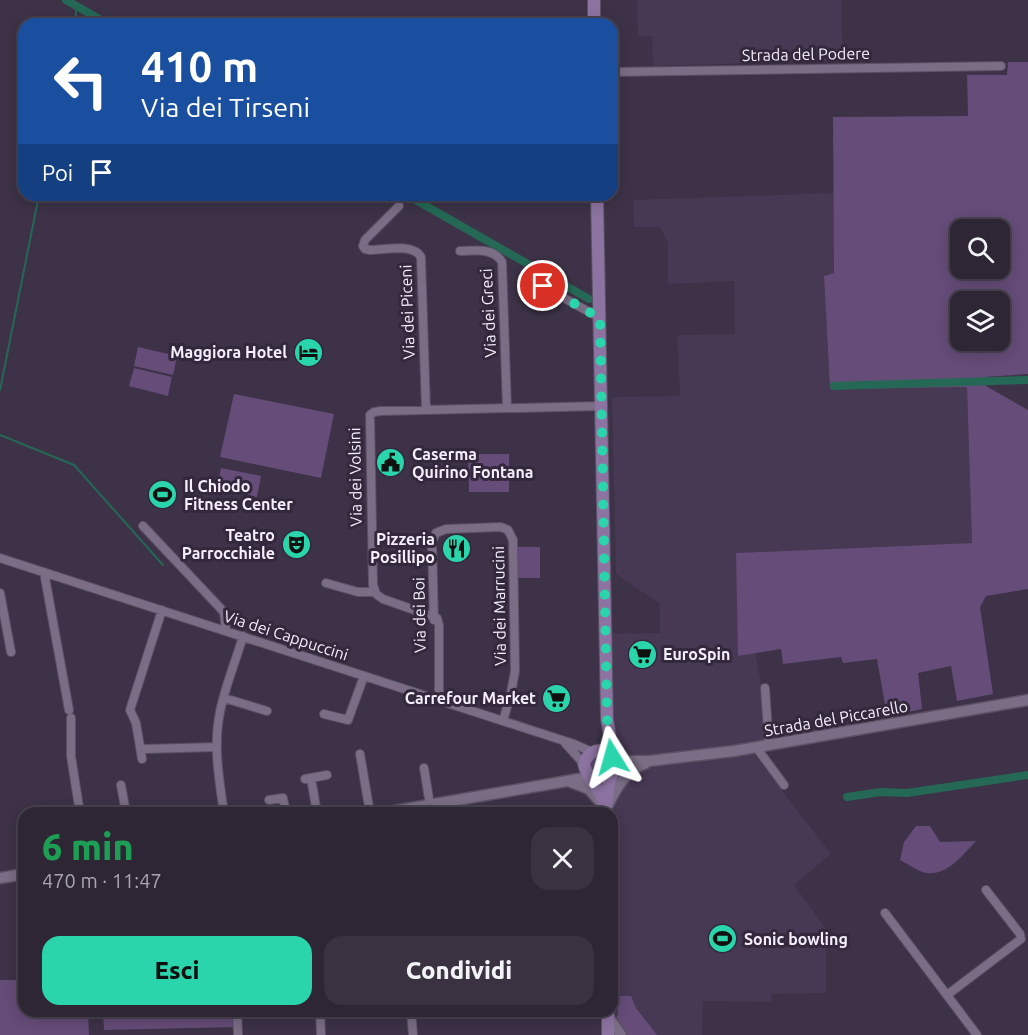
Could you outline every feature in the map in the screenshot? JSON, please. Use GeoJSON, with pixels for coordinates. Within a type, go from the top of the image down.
{"type":"FeatureCollection","features":[{"type":"Feature","properties":{"kind":"main road"},"geometry":{"type":"LineString","coordinates":[[594,0],[594,18]]}},
{"type":"Feature","properties":{"kind":"main road"},"geometry":{"type":"LineString","coordinates":[[597,201],[607,719],[612,757]]}},
{"type":"Feature","properties":{"kind":"main road"},"geometry":{"type":"LineString","coordinates":[[604,807],[602,796],[586,772],[584,764],[594,751],[607,719]]}},
{"type":"Feature","properties":{"kind":"main road"},"geometry":{"type":"LineString","coordinates":[[594,751],[606,751],[615,762],[606,807]]}},
{"type":"Feature","properties":{"kind":"main road"},"geometry":{"type":"LineString","coordinates":[[591,777],[601,780],[612,774]]}},
{"type":"Feature","properties":{"kind":"main road"},"geometry":{"type":"LineString","coordinates":[[608,1017],[608,1035]]}},
{"type":"Feature","properties":{"kind":"street","name":"Strada del Podere"},"geometry":{"type":"LineString","coordinates":[[618,72],[1001,66]]}},
{"type":"Feature","properties":{"kind":"street","name":"Via dei Piceni"},"geometry":{"type":"LineString","coordinates":[[399,206],[365,240],[363,246],[370,250],[412,249],[421,257],[426,410]]}},
{"type":"Feature","properties":{"kind":"street","name":"Via dei Greci"},"geometry":{"type":"LineString","coordinates":[[460,250],[489,252],[502,262],[507,408]]}},
{"type":"Feature","properties":{"kind":"street"},"geometry":{"type":"LineString","coordinates":[[543,286],[600,318]]}},
{"type":"Feature","properties":{"kind":"street","name":"Via dei Volsini"},"geometry":{"type":"LineString","coordinates":[[375,592],[371,573],[370,415],[381,411],[602,406]]}},
{"type":"Feature","properties":{"kind":"street"},"geometry":{"type":"LineString","coordinates":[[142,526],[224,612],[226,630]]}},
{"type":"Feature","properties":{"kind":"street","name":"Via dei Marrucini"},"geometry":{"type":"LineString","coordinates":[[435,533],[446,529],[501,527],[512,535],[515,671],[503,721]]}},
{"type":"Feature","properties":{"kind":"street","name":"Via dei Boi"},"geometry":{"type":"LineString","coordinates":[[435,533],[432,542],[439,700]]}},
{"type":"Feature","properties":{"kind":"street","name":"Via dei Cappuccini"},"geometry":{"type":"LineString","coordinates":[[0,558],[594,751]]}},
{"type":"Feature","properties":{"kind":"street"},"geometry":{"type":"LineString","coordinates":[[44,572],[70,714],[71,756],[79,807]]}},
{"type":"Feature","properties":{"kind":"street"},"geometry":{"type":"LineString","coordinates":[[326,583],[358,592],[375,592],[382,599],[436,618]]}},
{"type":"Feature","properties":{"kind":"street"},"geometry":{"type":"LineString","coordinates":[[0,593],[11,652]]}},
{"type":"Feature","properties":{"kind":"street"},"geometry":{"type":"LineString","coordinates":[[142,759],[130,710],[162,610]]}},
{"type":"Feature","properties":{"kind":"street","name":"Via dei Boi"},"geometry":{"type":"LineString","coordinates":[[428,697],[434,682],[436,618]]}},
{"type":"Feature","properties":{"kind":"street"},"geometry":{"type":"LineString","coordinates":[[223,807],[217,747],[220,712],[243,636]]}},
{"type":"Feature","properties":{"kind":"street"},"geometry":{"type":"LineString","coordinates":[[324,714],[348,720],[364,676]]}},
{"type":"Feature","properties":{"kind":"street"},"geometry":{"type":"LineString","coordinates":[[765,688],[769,745]]}},
{"type":"Feature","properties":{"kind":"street"},"geometry":{"type":"LineString","coordinates":[[224,698],[267,711]]}},
{"type":"Feature","properties":{"kind":"street","name":"Strada del Piccarello"},"geometry":{"type":"LineString","coordinates":[[612,774],[649,761],[769,745],[1028,700]]}},
{"type":"Feature","properties":{"kind":"street"},"geometry":{"type":"LineString","coordinates":[[607,807],[619,783],[635,765],[620,752],[608,734]]}},
{"type":"Feature","properties":{"kind":"street","name":"Via dei Cappuccini"},"geometry":{"type":"LineString","coordinates":[[562,741],[584,764]]}},
{"type":"Feature","properties":{"kind":"street"},"geometry":{"type":"LineString","coordinates":[[145,749],[217,747]]}},
{"type":"Feature","properties":{"kind":"street"},"geometry":{"type":"LineString","coordinates":[[756,747],[784,785]]}},
{"type":"Feature","properties":{"kind":"street"},"geometry":{"type":"LineString","coordinates":[[360,754],[369,807]]}},
{"type":"Feature","properties":{"kind":"street","name":"Strada del Piccarello"},"geometry":{"type":"LineString","coordinates":[[612,757],[635,765]]}},
{"type":"Feature","properties":{"kind":"street"},"geometry":{"type":"LineString","coordinates":[[554,784],[584,764]]}},
{"type":"Feature","properties":{"kind":"street"},"geometry":{"type":"LineString","coordinates":[[424,768],[430,805]]}},
{"type":"Feature","properties":{"kind":"street"},"geometry":{"type":"LineString","coordinates":[[315,807],[308,779],[327,776]]}},
{"type":"Feature","properties":{"kind":"street"},"geometry":{"type":"LineString","coordinates":[[421,807],[591,777]]}},
{"type":"Feature","properties":{"kind":"street"},"geometry":{"type":"LineString","coordinates":[[567,781],[582,784],[589,789],[602,807]]}},
{"type":"Feature","properties":{"kind":"street"},"geometry":{"type":"LineString","coordinates":[[121,785],[125,807]]}},
{"type":"Feature","properties":{"kind":"street"},"geometry":{"type":"LineString","coordinates":[[269,800],[283,798],[285,807]]}},
{"type":"Feature","properties":{"kind":"street"},"geometry":{"type":"LineString","coordinates":[[0,878],[18,874]]}},
{"type":"Feature","properties":{"kind":"street"},"geometry":{"type":"LineString","coordinates":[[947,995],[1021,939],[1020,934],[986,891]]}},
{"type":"Feature","properties":{"kind":"street"},"geometry":{"type":"LineString","coordinates":[[885,913],[977,1035]]}},
{"type":"Feature","properties":{"kind":"street"},"geometry":{"type":"LineString","coordinates":[[237,1017],[238,1035]]}},
{"type":"Feature","properties":{"kind":"street"},"geometry":{"type":"LineString","coordinates":[[320,1017],[321,1035]]}},
{"type":"Feature","properties":{"kind":"street"},"geometry":{"type":"LineString","coordinates":[[412,1017],[413,1035]]}},
{"type":"Feature","properties":{"kind":"street"},"geometry":{"type":"LineString","coordinates":[[610,1017],[621,1035]]}},
{"type":"Feature","properties":{"kind":"shaded area"},"geometry":{"type":"Polygon","coordinates":[[[637,0],[841,0],[843,60],[653,66],[652,36],[638,36],[637,0]]]}},
{"type":"Feature","properties":{"kind":"shaded area"},"geometry":{"type":"Polygon","coordinates":[[[1008,62],[1028,62],[1028,374],[985,377],[986,386],[1028,410],[1028,589],[986,596],[980,607],[993,694],[957,701],[951,666],[918,673],[922,709],[887,716],[877,659],[843,663],[841,657],[783,664],[781,649],[738,656],[736,553],[972,543],[967,387],[830,389],[824,276],[834,273],[833,117],[968,116],[967,75],[1007,75],[1008,62]]]}},
{"type":"Feature","properties":{"kind":"shaded area"},"geometry":{"type":"Polygon","coordinates":[[[834,193],[834,273],[824,276],[830,389],[967,386],[972,543],[736,553],[739,656],[755,652],[762,688],[767,740],[746,744],[831,854],[794,885],[826,929],[826,993],[772,994],[771,1002],[703,1001],[702,1035],[610,1035],[612,1017],[618,1017],[618,807],[606,807],[604,634],[660,633],[660,604],[616,574],[612,397],[680,396],[677,335],[735,334],[734,281],[668,284],[668,243],[660,227],[634,227],[633,200],[834,193]]]}},
{"type":"Feature","properties":{"kind":"shaded area"},"geometry":{"type":"Polygon","coordinates":[[[138,347],[177,356],[173,375],[134,366],[138,347]]]}},
{"type":"Feature","properties":{"kind":"shaded area"},"geometry":{"type":"Polygon","coordinates":[[[134,368],[172,377],[168,396],[129,386],[134,368]]]}},
{"type":"Feature","properties":{"kind":"shaded area"},"geometry":{"type":"Polygon","coordinates":[[[234,394],[334,414],[321,478],[220,457],[234,394]]]}},
{"type":"Feature","properties":{"kind":"shaded area"},"geometry":{"type":"Polygon","coordinates":[[[468,454],[509,454],[509,492],[469,492],[468,454]]]}},
{"type":"Feature","properties":{"kind":"shaded area"},"geometry":{"type":"Polygon","coordinates":[[[221,468],[261,476],[257,497],[217,489],[221,468]]]}},
{"type":"Feature","properties":{"kind":"shaded area"},"geometry":{"type":"Polygon","coordinates":[[[517,547],[540,547],[540,578],[517,578],[517,547]]]}},
{"type":"Feature","properties":{"kind":"shaded area"},"geometry":{"type":"Polygon","coordinates":[[[596,756],[604,756],[609,761],[607,772],[596,774],[591,769],[591,761],[596,756]]]}},
{"type":"Feature","properties":{"kind":"shaded area"},"geometry":{"type":"Polygon","coordinates":[[[916,826],[930,826],[940,842],[976,841],[948,868],[926,873],[900,860],[904,842],[916,826]]]}},
{"type":"Feature","properties":{"kind":"shaded area"},"geometry":{"type":"Polygon","coordinates":[[[0,980],[18,980],[18,1017],[88,1017],[89,1035],[0,1035],[0,980]]]}},
{"type":"Feature","properties":{"kind":"shaded area"},"geometry":{"type":"Polygon","coordinates":[[[618,996],[631,996],[636,1008],[657,1035],[623,1035],[616,1019],[618,1017],[618,996]]]}},
{"type":"Feature","properties":{"kind":"shaded area"},"geometry":{"type":"Polygon","coordinates":[[[103,1017],[236,1017],[236,1027],[104,1030],[103,1017]]]}},
{"type":"Feature","properties":{"kind":"waterway"},"geometry":{"type":"LineString","coordinates":[[66,0],[98,18]]}},
{"type":"Feature","properties":{"kind":"waterway"},"geometry":{"type":"LineString","coordinates":[[75,18],[77,7]]}},
{"type":"Feature","properties":{"kind":"waterway"},"geometry":{"type":"LineString","coordinates":[[0,390],[38,201]]}},
{"type":"Feature","properties":{"kind":"waterway"},"geometry":{"type":"LineString","coordinates":[[418,201],[589,299]]}},
{"type":"Feature","properties":{"kind":"waterway"},"geometry":{"type":"LineString","coordinates":[[834,386],[1028,380]]}},
{"type":"Feature","properties":{"kind":"waterway"},"geometry":{"type":"LineString","coordinates":[[0,435],[74,465],[163,565]]}},
{"type":"Feature","properties":{"kind":"waterway"},"geometry":{"type":"LineString","coordinates":[[847,797],[881,792],[907,793],[1028,775]]}},
{"type":"Feature","properties":{"kind":"place","name":"Maggiora Hotel"},"geometry":{"type":"Point","coordinates":[308,352]}},
{"type":"Feature","properties":{"kind":"place","name":"Caserma Quirino Fontana"},"geometry":{"type":"Point","coordinates":[391,463]}},
{"type":"Feature","properties":{"kind":"place","name":"Il Chiodo Fitness Center"},"geometry":{"type":"Point","coordinates":[163,495]}},
{"type":"Feature","properties":{"kind":"place","name":"Teatro Parrocchiale"},"geometry":{"type":"Point","coordinates":[296,544]}},
{"type":"Feature","properties":{"kind":"place","name":"Pizzeria Posillipo"},"geometry":{"type":"Point","coordinates":[456,548]}},
{"type":"Feature","properties":{"kind":"place","name":"EuroSpin"},"geometry":{"type":"Point","coordinates":[642,654]}},
{"type":"Feature","properties":{"kind":"place","name":"Carrefour Market"},"geometry":{"type":"Point","coordinates":[557,698]}},
{"type":"Feature","properties":{"kind":"place","name":"Sonic bowling"},"geometry":{"type":"Point","coordinates":[723,939]}},
{"type":"Feature","properties":{"kind":"route"},"geometry":{"type":"LineString","coordinates":[[543,286],[600,318],[607,719],[612,757]]}}]}
